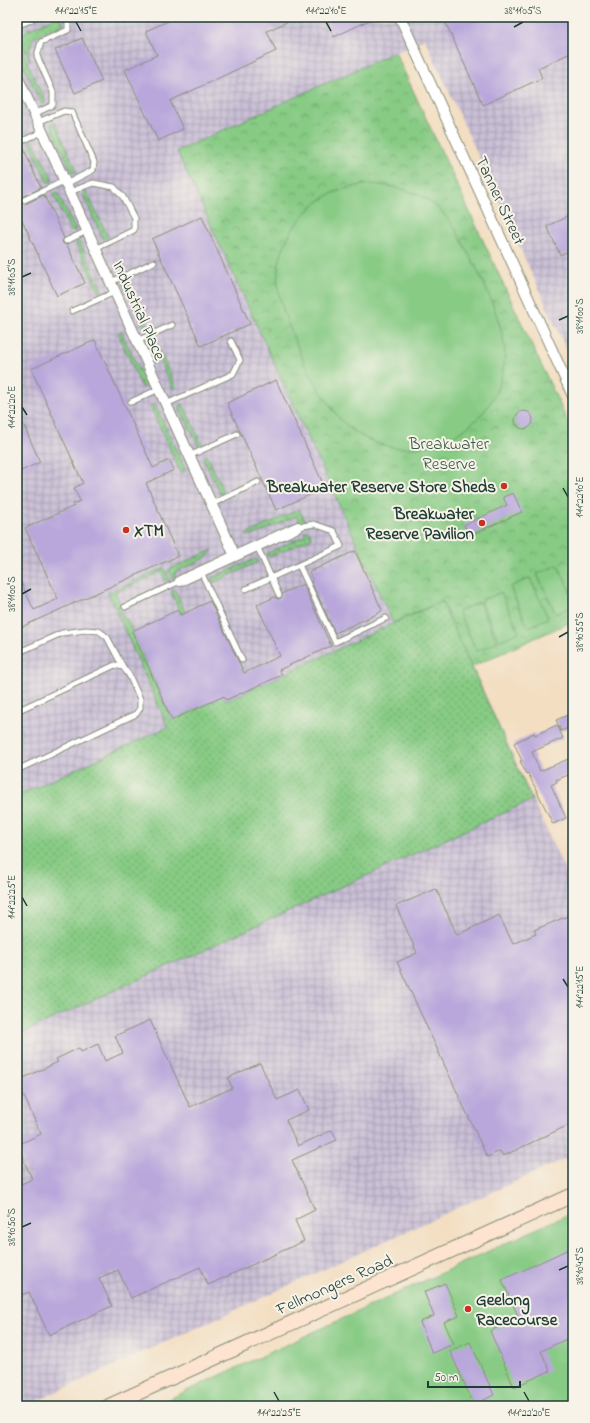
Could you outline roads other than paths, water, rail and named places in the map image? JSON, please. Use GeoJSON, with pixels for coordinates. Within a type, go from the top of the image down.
{"type":"FeatureCollection","features":[{"type":"Feature","properties":{"kind":"main road","name":"Fellmongers Road"},"geometry":{"type":"LineString","coordinates":[[109,1406],[573,1195]]}},
{"type":"Feature","properties":{"kind":"street"},"geometry":{"type":"LineString","coordinates":[[17,22],[28,17]]}},
{"type":"Feature","properties":{"kind":"street","name":"Tanner Street"},"geometry":{"type":"LineString","coordinates":[[400,17],[573,396]]}},
{"type":"Feature","properties":{"kind":"street","name":"Industrial Place"},"geometry":{"type":"LineString","coordinates":[[17,76],[235,556]]}},
{"type":"Feature","properties":{"kind":"street"},"geometry":{"type":"LineString","coordinates":[[180,581],[298,527]]}},
{"type":"Feature","properties":{"kind":"lane"},"geometry":{"type":"LineString","coordinates":[[20,142],[53,105],[53,92],[37,56],[41,42],[68,30],[66,17]]}},
{"type":"Feature","properties":{"kind":"lane"},"geometry":{"type":"LineString","coordinates":[[24,200],[67,185],[93,170],[94,162],[72,112],[64,111],[38,123]]}},
{"type":"Feature","properties":{"kind":"lane"},"geometry":{"type":"LineString","coordinates":[[67,185],[93,183],[114,187],[123,197],[134,218],[134,230],[96,249]]}},
{"type":"Feature","properties":{"kind":"lane"},"geometry":{"type":"LineString","coordinates":[[66,241],[87,231]]}},
{"type":"Feature","properties":{"kind":"lane"},"geometry":{"type":"LineString","coordinates":[[72,311],[154,262]]}},
{"type":"Feature","properties":{"kind":"lane"},"geometry":{"type":"LineString","coordinates":[[137,341],[172,324]]}},
{"type":"Feature","properties":{"kind":"lane"},"geometry":{"type":"LineString","coordinates":[[165,404],[233,374],[240,360],[231,341]]}},
{"type":"Feature","properties":{"kind":"lane"},"geometry":{"type":"LineString","coordinates":[[131,402],[158,389]]}},
{"type":"Feature","properties":{"kind":"lane"},"geometry":{"type":"LineString","coordinates":[[190,456],[237,434]]}},
{"type":"Feature","properties":{"kind":"lane"},"geometry":{"type":"LineString","coordinates":[[212,504],[258,482]]}},
{"type":"Feature","properties":{"kind":"lane"},"geometry":{"type":"LineString","coordinates":[[246,589],[341,546],[334,531],[314,524],[298,527]]}},
{"type":"Feature","properties":{"kind":"lane"},"geometry":{"type":"LineString","coordinates":[[257,546],[279,595]]}},
{"type":"Feature","properties":{"kind":"lane"},"geometry":{"type":"LineString","coordinates":[[299,565],[335,642],[386,618]]}},
{"type":"Feature","properties":{"kind":"lane"},"geometry":{"type":"LineString","coordinates":[[201,572],[242,660]]}},
{"type":"Feature","properties":{"kind":"lane"},"geometry":{"type":"LineString","coordinates":[[126,607],[180,581]]}},
{"type":"Feature","properties":{"kind":"lane"},"geometry":{"type":"LineString","coordinates":[[17,653],[62,633],[86,630],[99,631],[107,637],[129,675],[140,699],[140,708],[136,714],[17,770]]}},
{"type":"Feature","properties":{"kind":"lane"},"geometry":{"type":"LineString","coordinates":[[17,711],[115,665],[123,667]]}},
{"type":"Feature","properties":{"kind":"place","name":"Breakwater Reserve Store Sheds"},"geometry":{"type":"Point","coordinates":[504,486]}},
{"type":"Feature","properties":{"kind":"place","name":"Breakwater Reserve Pavilion"},"geometry":{"type":"Point","coordinates":[482,523]}},
{"type":"Feature","properties":{"kind":"place","name":"XTM"},"geometry":{"type":"Point","coordinates":[126,530]}},
{"type":"Feature","properties":{"kind":"place","name":"Geelong Racecourse"},"geometry":{"type":"Point","coordinates":[468,1309]}},
{"type":"Feature","properties":{"kind":"park label","name":"Breakwater Reserve"},"geometry":{"type":"Point","coordinates":[449,453]}}]}
